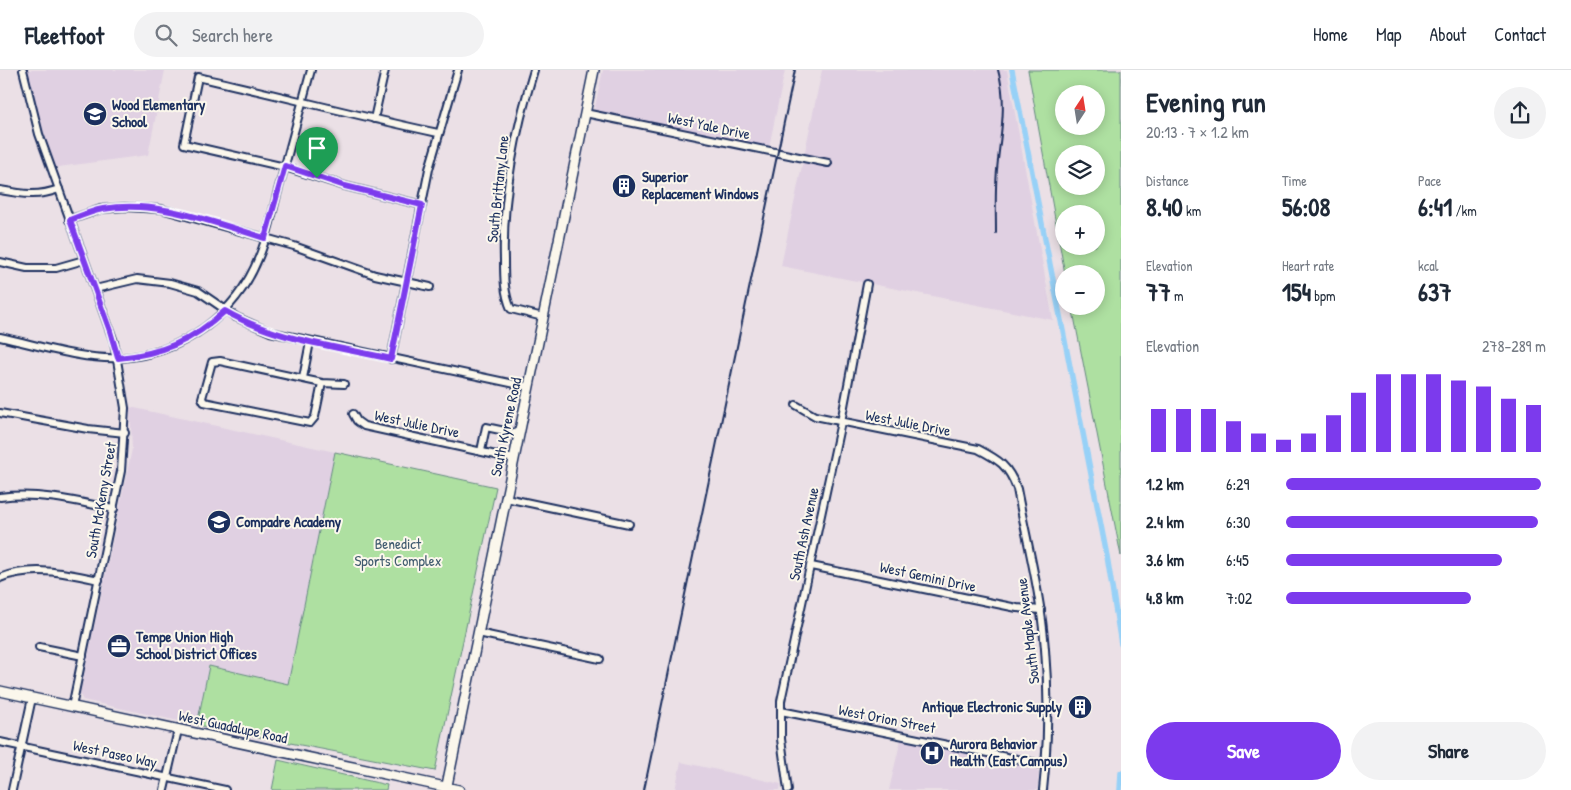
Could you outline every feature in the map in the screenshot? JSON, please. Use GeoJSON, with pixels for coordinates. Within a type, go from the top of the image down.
{"type":"FeatureCollection","features":[{"type":"Feature","properties":{"kind":"main road","name":"South Kyrene Road"},"geometry":{"type":"LineString","coordinates":[[446,789],[594,70]]}},
{"type":"Feature","properties":{"kind":"main road","name":"West Guadalupe Road"},"geometry":{"type":"LineString","coordinates":[[0,691],[446,789],[459,790]]}},
{"type":"Feature","properties":{"kind":"street","name":"South McKemy Street"},"geometry":{"type":"LineString","coordinates":[[23,70],[39,134],[118,358],[124,402],[125,432],[123,460],[72,707]]}},
{"type":"Feature","properties":{"kind":"street"},"geometry":{"type":"LineString","coordinates":[[0,337],[80,354],[118,358],[168,349],[208,326],[225,311],[240,292],[254,269],[265,238],[311,70]]}},
{"type":"Feature","properties":{"kind":"street"},"geometry":{"type":"LineString","coordinates":[[374,118],[385,70]]}},
{"type":"Feature","properties":{"kind":"street"},"geometry":{"type":"LineString","coordinates":[[391,359],[438,133],[458,70]]}},
{"type":"Feature","properties":{"kind":"street","name":"South Brittany Lane"},"geometry":{"type":"LineString","coordinates":[[534,70],[520,117],[511,160],[503,232],[505,294],[511,309],[543,317]]}},
{"type":"Feature","properties":{"kind":"street"},"geometry":{"type":"LineString","coordinates":[[422,205],[354,189],[285,166],[184,144],[198,77],[303,101],[339,112],[438,133]]}},
{"type":"Feature","properties":{"kind":"street","name":"West Yale Drive"},"geometry":{"type":"LineString","coordinates":[[585,113],[828,163]]}},
{"type":"Feature","properties":{"kind":"street"},"geometry":{"type":"LineString","coordinates":[[0,190],[28,196],[42,195],[59,189]]}},
{"type":"Feature","properties":{"kind":"street"},"geometry":{"type":"LineString","coordinates":[[70,220],[101,209],[143,207],[162,209],[265,238],[365,272],[430,287]]}},
{"type":"Feature","properties":{"kind":"street"},"geometry":{"type":"LineString","coordinates":[[0,262],[27,268],[56,268],[84,260]]}},
{"type":"Feature","properties":{"kind":"street"},"geometry":{"type":"LineString","coordinates":[[95,289],[118,282],[151,280],[198,291],[210,298],[225,311],[256,327],[310,342],[528,388]]}},
{"type":"Feature","properties":{"kind":"street","name":"South Ash Avenue"},"geometry":{"type":"LineString","coordinates":[[788,790],[781,739],[781,701],[841,422],[867,284]]}},
{"type":"Feature","properties":{"kind":"street"},"geometry":{"type":"LineString","coordinates":[[303,378],[310,342]]}},
{"type":"Feature","properties":{"kind":"street"},"geometry":{"type":"LineString","coordinates":[[322,383],[315,417],[310,423],[204,402],[202,398],[212,362],[220,361],[322,383],[344,384]]}},
{"type":"Feature","properties":{"kind":"street","name":"West Julie Drive"},"geometry":{"type":"LineString","coordinates":[[796,405],[815,416],[978,449],[1000,461],[1010,472]]}},
{"type":"Feature","properties":{"kind":"street"},"geometry":{"type":"LineString","coordinates":[[0,413],[88,429],[125,432]]}},
{"type":"Feature","properties":{"kind":"street","name":"West Julie Drive"},"geometry":{"type":"LineString","coordinates":[[353,414],[357,422],[364,426],[514,459]]}},
{"type":"Feature","properties":{"kind":"street"},"geometry":{"type":"LineString","coordinates":[[481,451],[486,428],[519,434]]}},
{"type":"Feature","properties":{"kind":"street","name":"South Maple Avenue"},"geometry":{"type":"LineString","coordinates":[[1010,472],[1016,489],[1041,610],[1047,686],[1046,764],[1043,790]]}},
{"type":"Feature","properties":{"kind":"street"},"geometry":{"type":"LineString","coordinates":[[0,497],[24,494],[55,497],[114,509]]}},
{"type":"Feature","properties":{"kind":"street"},"geometry":{"type":"LineString","coordinates":[[506,498],[629,524]]}},
{"type":"Feature","properties":{"kind":"street","name":"West Gemini Drive"},"geometry":{"type":"LineString","coordinates":[[811,566],[1018,608],[1041,610]]}},
{"type":"Feature","properties":{"kind":"street"},"geometry":{"type":"LineString","coordinates":[[0,578],[10,574],[38,571],[98,580]]}},
{"type":"Feature","properties":{"kind":"street"},"geometry":{"type":"LineString","coordinates":[[478,633],[600,659]]}},
{"type":"Feature","properties":{"kind":"street"},"geometry":{"type":"LineString","coordinates":[[39,647],[83,656]]}},
{"type":"Feature","properties":{"kind":"street"},"geometry":{"type":"LineString","coordinates":[[12,790],[32,698]]}},
{"type":"Feature","properties":{"kind":"street","name":"West Orion Street"},"geometry":{"type":"LineString","coordinates":[[781,711],[1046,764]]}},
{"type":"Feature","properties":{"kind":"street"},"geometry":{"type":"LineString","coordinates":[[164,790],[178,730]]}},
{"type":"Feature","properties":{"kind":"street","name":"West Paseo Way"},"geometry":{"type":"LineString","coordinates":[[0,742],[225,790]]}},
{"type":"Feature","properties":{"kind":"shaded area","name":"Wood Elementary School"},"geometry":{"type":"Polygon","coordinates":[[[23,70],[165,70],[148,155],[51,168],[23,70]]]}},
{"type":"Feature","properties":{"kind":"shaded area"},"geometry":{"type":"Polygon","coordinates":[[[603,70],[785,70],[769,147],[594,111],[603,70]]]}},
{"type":"Feature","properties":{"kind":"shaded area"},"geometry":{"type":"Polygon","coordinates":[[[822,70],[1007,70],[1053,320],[781,266],[822,70]]]}},
{"type":"Feature","properties":{"kind":"shaded area","name":"Compadre Academy"},"geometry":{"type":"Polygon","coordinates":[[[130,407],[335,452],[288,684],[209,666],[197,725],[83,700],[80,694],[132,449],[130,407]]]}},
{"type":"Feature","properties":{"kind":"shaded area","name":"Aurora Behavior Health (East Campus)"},"geometry":{"type":"Polygon","coordinates":[[[901,739],[1034,767],[1039,773],[1037,790],[889,790],[901,739]]]}},
{"type":"Feature","properties":{"kind":"shaded area"},"geometry":{"type":"Polygon","coordinates":[[[681,762],[781,784],[780,790],[675,790],[681,762]]]}},
{"type":"Feature","properties":{"kind":"green space"},"geometry":{"type":"Polygon","coordinates":[[[1028,70],[1121,70],[1121,556],[1074,315],[1105,315],[1105,265],[1063,265],[1062,255],[1105,255],[1105,205],[1055,205],[1055,219],[1028,70]]]}},
{"type":"Feature","properties":{"kind":"green space","name":"Benedict Sports Complex"},"geometry":{"type":"Polygon","coordinates":[[[335,452],[496,487],[435,771],[197,725],[209,666],[288,684],[335,452]]]}},
{"type":"Feature","properties":{"kind":"green space"},"geometry":{"type":"Polygon","coordinates":[[[278,760],[387,785],[386,790],[272,790],[278,760]]]}},
{"type":"Feature","properties":{"kind":"waterway"},"geometry":{"type":"LineString","coordinates":[[1012,70],[1107,556],[1121,644]]}},
{"type":"Feature","properties":{"kind":"waterway"},"geometry":{"type":"LineString","coordinates":[[1120,790],[1121,773]]}},
{"type":"Feature","properties":{"kind":"railway"},"geometry":{"type":"LineString","coordinates":[[644,790],[795,70]]}},
{"type":"Feature","properties":{"kind":"railway"},"geometry":{"type":"LineString","coordinates":[[996,233],[996,178],[1003,108],[998,70]]}},
{"type":"Feature","properties":{"kind":"place","name":"Wood Elementary School"},"geometry":{"type":"Point","coordinates":[95,114]}},
{"type":"Feature","properties":{"kind":"place","name":"Superior Replacement Windows"},"geometry":{"type":"Point","coordinates":[624,186]}},
{"type":"Feature","properties":{"kind":"place","name":"Compadre Academy"},"geometry":{"type":"Point","coordinates":[219,522]}},
{"type":"Feature","properties":{"kind":"place","name":"Tempe Union High School District Offices"},"geometry":{"type":"Point","coordinates":[119,646]}},
{"type":"Feature","properties":{"kind":"place","name":"Antique Electronic Supply"},"geometry":{"type":"Point","coordinates":[1080,707]}},
{"type":"Feature","properties":{"kind":"place","name":"Aurora Behavior Health (East Campus)"},"geometry":{"type":"Point","coordinates":[932,753]}},
{"type":"Feature","properties":{"kind":"route"},"geometry":{"type":"LineString","coordinates":[[285,166],[317,178],[422,205],[391,359],[270,332],[244,322],[225,311],[190,338],[168,349],[118,358],[70,220],[101,209],[143,207],[162,209],[265,238],[285,166]]}}]}
